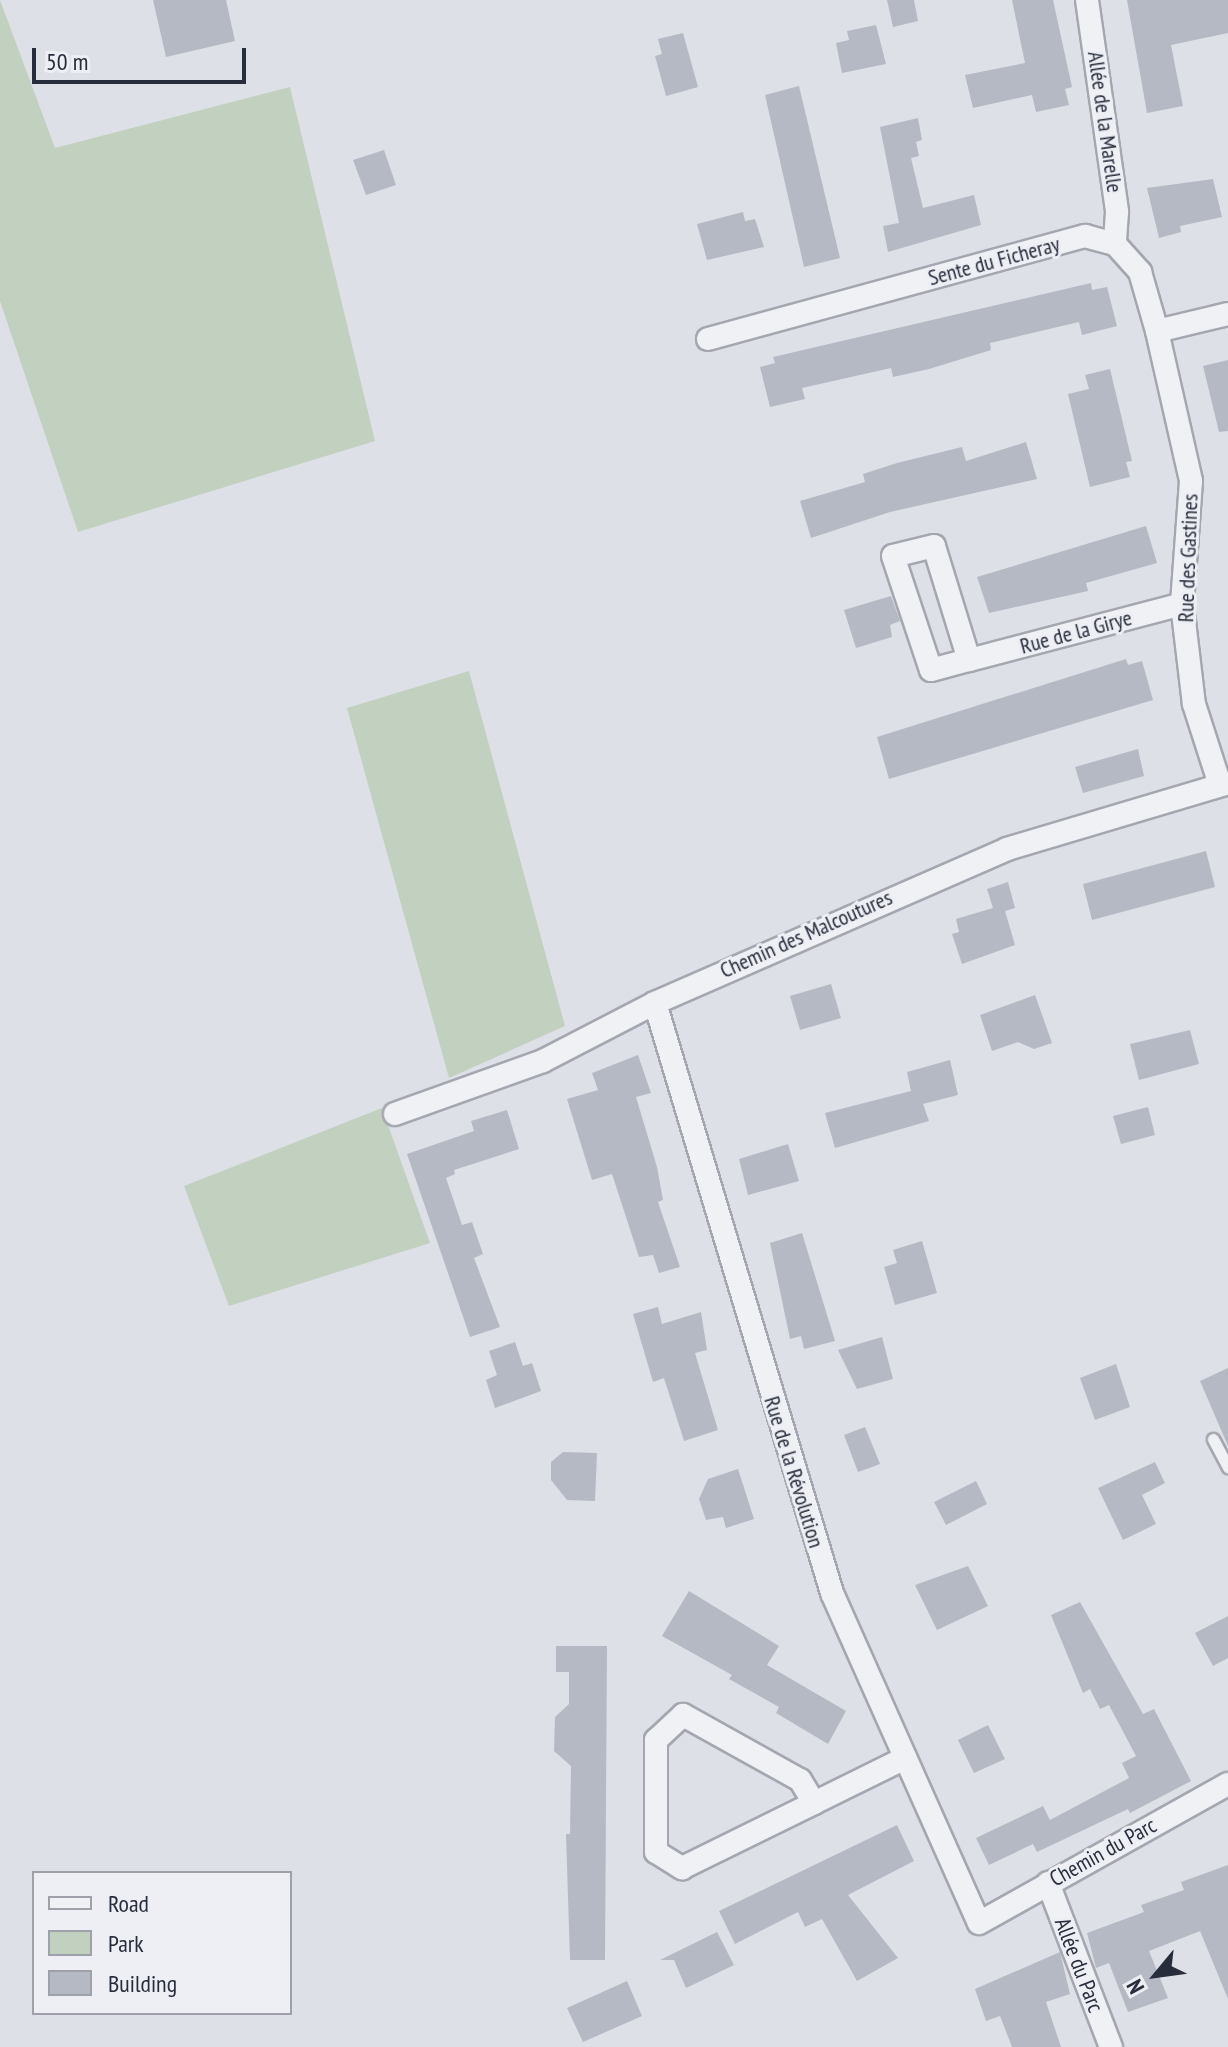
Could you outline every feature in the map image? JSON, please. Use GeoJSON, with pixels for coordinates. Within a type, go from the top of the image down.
{"type":"FeatureCollection","features":[{"type":"Feature","properties":{"kind":"street","name":"Allée de la Marelle"},"geometry":{"type":"LineString","coordinates":[[1087,0],[1117,212],[1115,244]]}},
{"type":"Feature","properties":{"kind":"street","name":"Sente du Ficheray"},"geometry":{"type":"LineString","coordinates":[[708,339],[1085,236],[1115,244]]}},
{"type":"Feature","properties":{"kind":"street"},"geometry":{"type":"LineString","coordinates":[[1115,244],[1140,272],[1157,331],[1228,314]]}},
{"type":"Feature","properties":{"kind":"street","name":"Rue des Gastines"},"geometry":{"type":"LineString","coordinates":[[1157,331],[1191,481],[1182,604],[1194,704],[1224,784]]}},
{"type":"Feature","properties":{"kind":"street","name":"Rue de la Girye"},"geometry":{"type":"LineString","coordinates":[[969,660],[934,546],[893,556],[931,670],[1182,604]]}},
{"type":"Feature","properties":{"kind":"street","name":"Chemin des Malcoutures"},"geometry":{"type":"LineString","coordinates":[[395,1114],[543,1061],[655,1003],[1007,849],[1224,784]]}},
{"type":"Feature","properties":{"kind":"street","name":"Rue de la Révolution"},"geometry":{"type":"LineString","coordinates":[[655,1003],[832,1593],[979,1923]]}},
{"type":"Feature","properties":{"kind":"street"},"geometry":{"type":"LineString","coordinates":[[814,1803],[800,1780],[683,1715],[656,1740],[656,1852],[682,1868],[814,1803],[905,1758]]}},
{"type":"Feature","properties":{"kind":"street","name":"Chemin du Parc"},"geometry":{"type":"LineString","coordinates":[[979,1923],[1228,1784]]}},
{"type":"Feature","properties":{"kind":"street","name":"Allée du Parc"},"geometry":{"type":"LineString","coordinates":[[1048,1883],[1111,2047]]}},
{"type":"Feature","properties":{"kind":"lane"},"geometry":{"type":"LineString","coordinates":[[1213,1439],[1228,1467]]}},
{"type":"Feature","properties":{"kind":"green space"},"geometry":{"type":"Polygon","coordinates":[[[0,0],[55,148],[290,87],[375,441],[78,532],[0,301],[0,0]]]}},
{"type":"Feature","properties":{"kind":"green space"},"geometry":{"type":"Polygon","coordinates":[[[469,671],[565,1026],[449,1078],[347,708],[469,671]]]}},
{"type":"Feature","properties":{"kind":"green space"},"geometry":{"type":"Polygon","coordinates":[[[382,1108],[430,1243],[229,1306],[184,1186],[382,1108]]]}},
{"type":"Feature","properties":{"kind":"building"},"geometry":{"type":"Polygon","coordinates":[[[153,0],[226,0],[235,41],[166,57],[153,0]]]}},
{"type":"Feature","properties":{"kind":"building"},"geometry":{"type":"Polygon","coordinates":[[[887,0],[914,0],[918,21],[893,27],[887,0]]]}},
{"type":"Feature","properties":{"kind":"building"},"geometry":{"type":"Polygon","coordinates":[[[1012,0],[1053,0],[1072,87],[1065,89],[1069,105],[1036,112],[1032,95],[973,108],[965,75],[1025,63],[1012,0]]]}},
{"type":"Feature","properties":{"kind":"building"},"geometry":{"type":"Polygon","coordinates":[[[1127,0],[1228,0],[1228,33],[1171,45],[1183,106],[1147,113],[1127,0]]]}},
{"type":"Feature","properties":{"kind":"building"},"geometry":{"type":"Polygon","coordinates":[[[876,25],[886,64],[842,73],[836,43],[849,40],[847,31],[876,25]]]}},
{"type":"Feature","properties":{"kind":"building"},"geometry":{"type":"Polygon","coordinates":[[[683,33],[698,87],[666,96],[655,56],[662,54],[658,39],[683,33]]]}},
{"type":"Feature","properties":{"kind":"building"},"geometry":{"type":"Polygon","coordinates":[[[799,86],[840,258],[804,267],[765,95],[799,86]]]}},
{"type":"Feature","properties":{"kind":"building"},"geometry":{"type":"Polygon","coordinates":[[[918,118],[922,140],[916,142],[919,156],[911,158],[923,208],[974,195],[981,225],[888,252],[883,226],[899,223],[880,127],[918,118]]]}},
{"type":"Feature","properties":{"kind":"building"},"geometry":{"type":"Polygon","coordinates":[[[384,150],[396,185],[366,195],[353,160],[384,150]]]}},
{"type":"Feature","properties":{"kind":"building"},"geometry":{"type":"Polygon","coordinates":[[[1213,179],[1222,217],[1180,226],[1181,232],[1159,238],[1147,188],[1213,179]]]}},
{"type":"Feature","properties":{"kind":"building"},"geometry":{"type":"Polygon","coordinates":[[[743,212],[745,221],[755,219],[764,247],[707,260],[697,224],[743,212]]]}},
{"type":"Feature","properties":{"kind":"building"},"geometry":{"type":"Polygon","coordinates":[[[1091,283],[1092,290],[1107,287],[1117,326],[1082,335],[1079,322],[990,343],[991,350],[929,369],[893,377],[891,368],[802,388],[805,399],[770,407],[760,367],[775,363],[773,357],[1091,283]]]}},
{"type":"Feature","properties":{"kind":"building"},"geometry":{"type":"Polygon","coordinates":[[[1228,360],[1228,431],[1219,432],[1203,366],[1228,360]]]}},
{"type":"Feature","properties":{"kind":"building"},"geometry":{"type":"Polygon","coordinates":[[[1110,369],[1132,461],[1126,462],[1130,477],[1090,487],[1068,394],[1089,389],[1085,375],[1110,369]]]}},
{"type":"Feature","properties":{"kind":"building"},"geometry":{"type":"Polygon","coordinates":[[[1026,442],[1037,479],[890,512],[811,538],[800,501],[865,482],[863,474],[897,463],[962,447],[966,461],[1026,442]]]}},
{"type":"Feature","properties":{"kind":"building"},"geometry":{"type":"Polygon","coordinates":[[[1146,526],[1157,563],[1086,583],[1088,591],[989,613],[977,577],[1146,526]]]}},
{"type":"Feature","properties":{"kind":"building"},"geometry":{"type":"Polygon","coordinates":[[[891,596],[900,621],[890,625],[892,637],[856,648],[844,610],[891,596]]]}},
{"type":"Feature","properties":{"kind":"building"},"geometry":{"type":"Polygon","coordinates":[[[1126,659],[1128,665],[1142,661],[1153,700],[889,779],[877,737],[1126,659]]]}},
{"type":"Feature","properties":{"kind":"building"},"geometry":{"type":"Polygon","coordinates":[[[1138,749],[1144,776],[1083,793],[1075,767],[1138,749]]]}},
{"type":"Feature","properties":{"kind":"building"},"geometry":{"type":"Polygon","coordinates":[[[1206,851],[1215,887],[1092,920],[1083,884],[1206,851]]]}},
{"type":"Feature","properties":{"kind":"building"},"geometry":{"type":"Polygon","coordinates":[[[1008,882],[1015,908],[1005,911],[1015,945],[962,964],[952,934],[959,932],[956,919],[993,908],[987,889],[1008,882]]]}},
{"type":"Feature","properties":{"kind":"building"},"geometry":{"type":"Polygon","coordinates":[[[831,984],[841,1018],[800,1030],[790,996],[831,984]]]}},
{"type":"Feature","properties":{"kind":"building"},"geometry":{"type":"Polygon","coordinates":[[[1035,995],[1052,1043],[1034,1049],[1018,1042],[992,1051],[980,1015],[1035,995]]]}},
{"type":"Feature","properties":{"kind":"building"},"geometry":{"type":"Polygon","coordinates":[[[1190,1030],[1199,1064],[1139,1080],[1130,1044],[1190,1030]]]}},
{"type":"Feature","properties":{"kind":"building"},"geometry":{"type":"Polygon","coordinates":[[[638,1055],[651,1093],[636,1097],[657,1167],[663,1200],[658,1202],[680,1267],[659,1273],[653,1255],[639,1257],[612,1174],[592,1180],[567,1099],[598,1090],[592,1073],[638,1055]]]}},
{"type":"Feature","properties":{"kind":"building"},"geometry":{"type":"Polygon","coordinates":[[[950,1060],[958,1095],[923,1104],[929,1121],[835,1148],[825,1113],[911,1091],[907,1072],[950,1060]]]}},
{"type":"Feature","properties":{"kind":"building"},"geometry":{"type":"Polygon","coordinates":[[[1148,1107],[1155,1135],[1121,1144],[1113,1116],[1148,1107]]]}},
{"type":"Feature","properties":{"kind":"building"},"geometry":{"type":"Polygon","coordinates":[[[507,1110],[519,1149],[454,1170],[455,1174],[446,1178],[462,1225],[472,1222],[483,1254],[474,1258],[500,1327],[470,1337],[407,1154],[474,1131],[471,1121],[507,1110]]]}},
{"type":"Feature","properties":{"kind":"building"},"geometry":{"type":"Polygon","coordinates":[[[788,1144],[799,1181],[748,1195],[739,1159],[788,1144]]]}},
{"type":"Feature","properties":{"kind":"building"},"geometry":{"type":"Polygon","coordinates":[[[802,1233],[835,1341],[804,1349],[801,1336],[790,1339],[770,1243],[802,1233]]]}},
{"type":"Feature","properties":{"kind":"building"},"geometry":{"type":"Polygon","coordinates":[[[922,1241],[937,1293],[895,1305],[884,1267],[897,1263],[893,1250],[922,1241]]]}},
{"type":"Feature","properties":{"kind":"building"},"geometry":{"type":"Polygon","coordinates":[[[658,1307],[662,1324],[701,1312],[707,1350],[695,1353],[718,1430],[684,1441],[664,1378],[653,1382],[633,1314],[658,1307]]]}},
{"type":"Feature","properties":{"kind":"building"},"geometry":{"type":"Polygon","coordinates":[[[882,1337],[893,1379],[857,1389],[838,1350],[882,1337]]]}},
{"type":"Feature","properties":{"kind":"building"},"geometry":{"type":"Polygon","coordinates":[[[515,1342],[523,1366],[532,1363],[541,1391],[495,1408],[486,1380],[497,1375],[489,1351],[515,1342]]]}},
{"type":"Feature","properties":{"kind":"building"},"geometry":{"type":"Polygon","coordinates":[[[1116,1364],[1130,1407],[1095,1420],[1080,1378],[1116,1364]]]}},
{"type":"Feature","properties":{"kind":"building"},"geometry":{"type":"Polygon","coordinates":[[[1228,1368],[1228,1446],[1200,1381],[1228,1368]]]}},
{"type":"Feature","properties":{"kind":"building"},"geometry":{"type":"Polygon","coordinates":[[[865,1427],[880,1464],[858,1472],[844,1435],[865,1427]]]}},
{"type":"Feature","properties":{"kind":"building"},"geometry":{"type":"Polygon","coordinates":[[[563,1452],[597,1453],[595,1501],[567,1500],[551,1480],[551,1462],[563,1452]]]}},
{"type":"Feature","properties":{"kind":"building"},"geometry":{"type":"Polygon","coordinates":[[[1155,1462],[1165,1483],[1142,1495],[1156,1524],[1123,1540],[1098,1488],[1155,1462]]]}},
{"type":"Feature","properties":{"kind":"building"},"geometry":{"type":"Polygon","coordinates":[[[738,1469],[754,1519],[726,1528],[723,1517],[706,1520],[699,1499],[708,1479],[738,1469]]]}},
{"type":"Feature","properties":{"kind":"building"},"geometry":{"type":"Polygon","coordinates":[[[976,1481],[987,1504],[946,1525],[934,1502],[976,1481]]]}},
{"type":"Feature","properties":{"kind":"building"},"geometry":{"type":"Polygon","coordinates":[[[968,1566],[988,1606],[937,1630],[915,1585],[968,1566]]]}},
{"type":"Feature","properties":{"kind":"building"},"geometry":{"type":"Polygon","coordinates":[[[689,1591],[779,1646],[767,1665],[846,1711],[828,1744],[776,1713],[779,1707],[729,1679],[732,1675],[662,1636],[689,1591]]]}},
{"type":"Feature","properties":{"kind":"building"},"geometry":{"type":"Polygon","coordinates":[[[1080,1602],[1143,1714],[1154,1709],[1191,1781],[1130,1813],[1128,1809],[1037,1852],[1033,1844],[989,1865],[976,1838],[1043,1806],[1050,1820],[1129,1778],[1122,1763],[1136,1756],[1109,1705],[1100,1709],[1090,1689],[1083,1693],[1051,1615],[1080,1602]]]}},
{"type":"Feature","properties":{"kind":"building"},"geometry":{"type":"Polygon","coordinates":[[[1228,1616],[1228,1658],[1213,1666],[1195,1633],[1228,1616]]]}},
{"type":"Feature","properties":{"kind":"building"},"geometry":{"type":"Polygon","coordinates":[[[556,1646],[607,1646],[605,1960],[570,1960],[566,1834],[570,1834],[571,1766],[554,1751],[555,1717],[569,1704],[569,1672],[556,1672],[556,1646]]]}},
{"type":"Feature","properties":{"kind":"building"},"geometry":{"type":"Polygon","coordinates":[[[988,1725],[1005,1759],[974,1773],[958,1740],[988,1725]]]}},
{"type":"Feature","properties":{"kind":"building"},"geometry":{"type":"Polygon","coordinates":[[[897,1825],[914,1861],[848,1895],[898,1958],[857,1981],[822,1919],[805,1927],[798,1912],[735,1944],[719,1911],[897,1825]]]}},
{"type":"Feature","properties":{"kind":"building"},"geometry":{"type":"Polygon","coordinates":[[[1228,1865],[1228,1999],[1200,1931],[1149,1951],[1168,1998],[1128,2012],[1109,1963],[1096,1968],[1087,1933],[1144,1912],[1141,1905],[1184,1890],[1181,1882],[1228,1865]]]}},
{"type":"Feature","properties":{"kind":"building"},"geometry":{"type":"Polygon","coordinates":[[[717,1932],[734,1965],[686,1988],[674,1960],[660,1960],[717,1932]]]}},
{"type":"Feature","properties":{"kind":"building"},"geometry":{"type":"Polygon","coordinates":[[[1060,1952],[1070,1994],[1046,2002],[1061,2047],[1012,2047],[1000,2016],[986,2021],[975,1989],[1060,1952]]]}},
{"type":"Feature","properties":{"kind":"building"},"geometry":{"type":"Polygon","coordinates":[[[627,1981],[642,2016],[583,2042],[567,2008],[627,1981]]]}}]}
